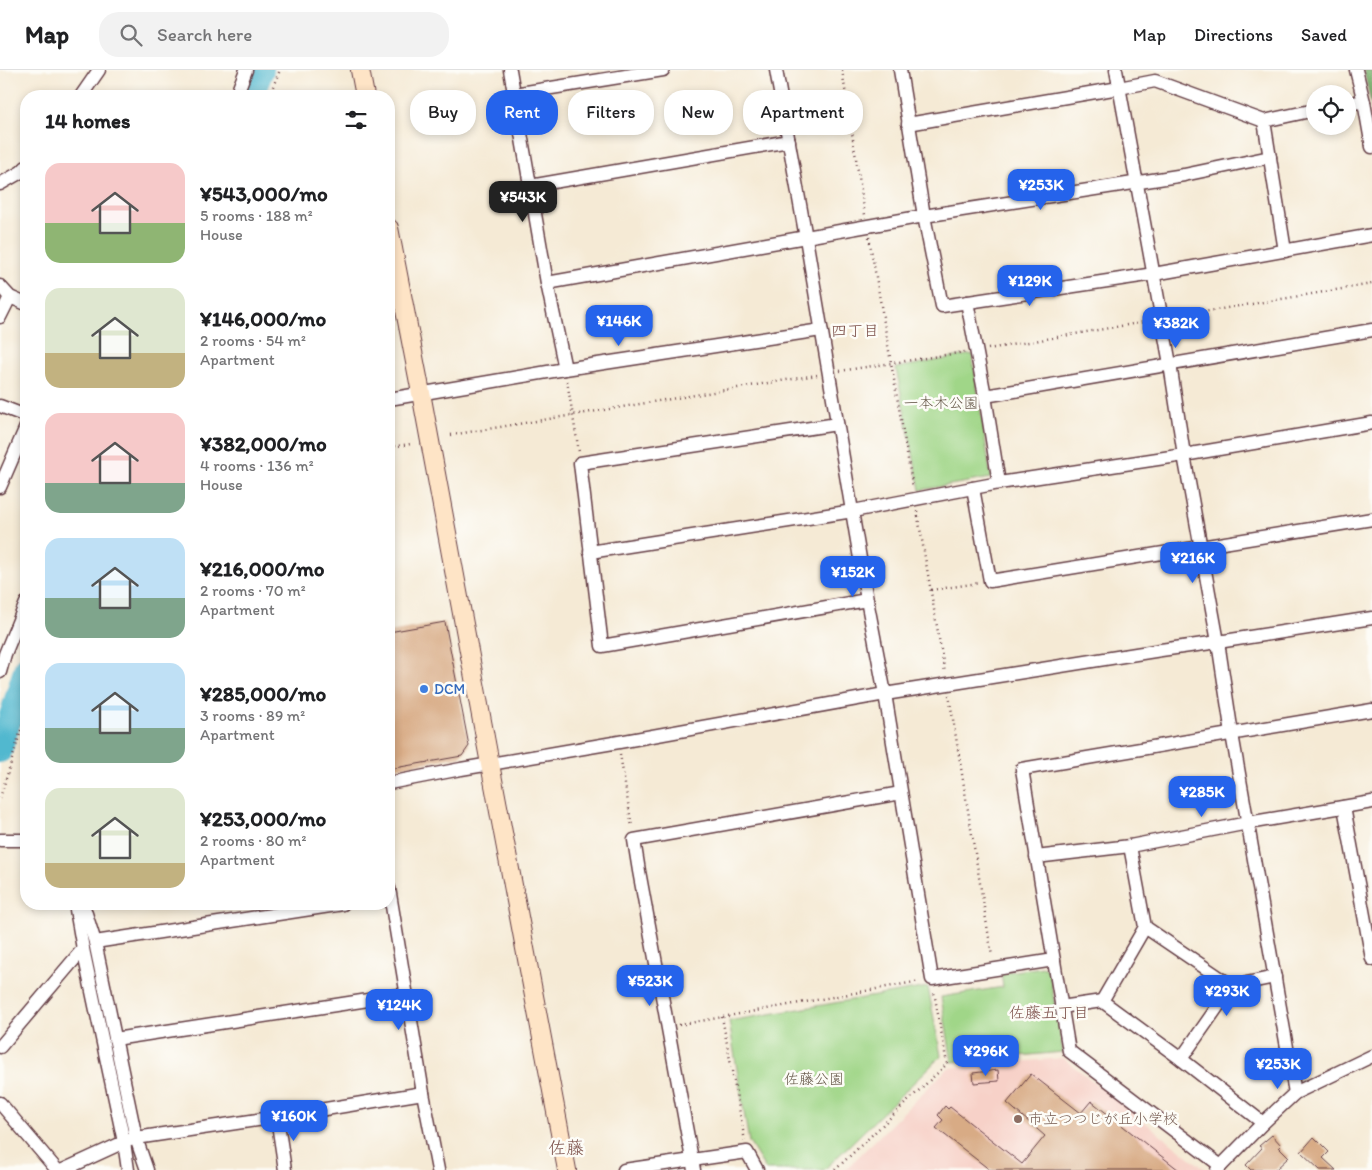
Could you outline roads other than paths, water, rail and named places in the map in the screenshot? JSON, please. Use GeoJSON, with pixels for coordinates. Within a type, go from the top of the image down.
{"type":"FeatureCollection","features":[{"type":"Feature","properties":{"kind":"street"},"geometry":{"type":"LineString","coordinates":[[85,90],[99,70]]}},
{"type":"Feature","properties":{"kind":"street"},"geometry":{"type":"LineString","coordinates":[[238,90],[246,70]]}},
{"type":"Feature","properties":{"kind":"street"},"geometry":{"type":"LineString","coordinates":[[360,70],[364,90]]}},
{"type":"Feature","properties":{"kind":"street"},"geometry":{"type":"LineString","coordinates":[[510,70],[513,90]]}},
{"type":"Feature","properties":{"kind":"street"},"geometry":{"type":"LineString","coordinates":[[539,90],[663,70]]}},
{"type":"Feature","properties":{"kind":"street"},"geometry":{"type":"LineString","coordinates":[[776,70],[867,600],[885,694],[932,979],[1054,960]]}},
{"type":"Feature","properties":{"kind":"street"},"geometry":{"type":"LineString","coordinates":[[900,70],[924,216],[942,306],[1154,274],[1372,235]]}},
{"type":"Feature","properties":{"kind":"street"},"geometry":{"type":"LineString","coordinates":[[1116,70],[1170,364],[1184,455],[1295,1093]]}},
{"type":"Feature","properties":{"kind":"street"},"geometry":{"type":"LineString","coordinates":[[1356,70],[1372,147]]}},
{"type":"Feature","properties":{"kind":"street"},"geometry":{"type":"LineString","coordinates":[[908,124],[1155,81],[1264,121],[1306,112]]}},
{"type":"Feature","properties":{"kind":"street"},"geometry":{"type":"LineString","coordinates":[[1356,103],[1364,102]]}},
{"type":"Feature","properties":{"kind":"street"},"geometry":{"type":"LineString","coordinates":[[1264,121],[1285,251]]}},
{"type":"Feature","properties":{"kind":"street"},"geometry":{"type":"LineString","coordinates":[[521,135],[547,283],[565,369]]}},
{"type":"Feature","properties":{"kind":"street"},"geometry":{"type":"LineString","coordinates":[[530,186],[789,141]]}},
{"type":"Feature","properties":{"kind":"street"},"geometry":{"type":"LineString","coordinates":[[547,283],[924,216],[1184,175],[1270,157]]}},
{"type":"Feature","properties":{"kind":"street"},"geometry":{"type":"LineString","coordinates":[[0,184],[20,172]]}},
{"type":"Feature","properties":{"kind":"street"},"geometry":{"type":"LineString","coordinates":[[395,259],[567,1170]]}},
{"type":"Feature","properties":{"kind":"street"},"geometry":{"type":"LineString","coordinates":[[0,286],[10,296],[20,301]]}},
{"type":"Feature","properties":{"kind":"street"},"geometry":{"type":"LineString","coordinates":[[0,317],[10,296]]}},
{"type":"Feature","properties":{"kind":"street"},"geometry":{"type":"LineString","coordinates":[[967,302],[986,396],[999,483]]}},
{"type":"Feature","properties":{"kind":"street"},"geometry":{"type":"LineString","coordinates":[[395,398],[565,369],[821,330]]}},
{"type":"Feature","properties":{"kind":"street"},"geometry":{"type":"LineString","coordinates":[[986,396],[1372,330]]}},
{"type":"Feature","properties":{"kind":"street"},"geometry":{"type":"LineString","coordinates":[[0,406],[20,414]]}},
{"type":"Feature","properties":{"kind":"street"},"geometry":{"type":"LineString","coordinates":[[590,552],[852,511],[999,483],[1184,455],[1372,423]]}},
{"type":"Feature","properties":{"kind":"street"},"geometry":{"type":"LineString","coordinates":[[837,424],[580,463],[602,646],[867,600]]}},
{"type":"Feature","properties":{"kind":"street"},"geometry":{"type":"LineString","coordinates":[[0,487],[20,442]]}},
{"type":"Feature","properties":{"kind":"street"},"geometry":{"type":"LineString","coordinates":[[973,488],[990,581],[1372,519]]}},
{"type":"Feature","properties":{"kind":"street"},"geometry":{"type":"LineString","coordinates":[[0,672],[20,617]]}},
{"type":"Feature","properties":{"kind":"street"},"geometry":{"type":"LineString","coordinates":[[395,782],[885,694],[1372,618]]}},
{"type":"Feature","properties":{"kind":"street"},"geometry":{"type":"LineString","coordinates":[[1372,710],[1022,769],[1069,1051],[1218,1168],[1262,1123],[1295,1093],[1372,1056]]}},
{"type":"Feature","properties":{"kind":"street"},"geometry":{"type":"LineString","coordinates":[[693,1165],[634,840],[901,793]]}},
{"type":"Feature","properties":{"kind":"street"},"geometry":{"type":"LineString","coordinates":[[1036,857],[1130,846],[1248,823],[1372,802]]}},
{"type":"Feature","properties":{"kind":"street"},"geometry":{"type":"LineString","coordinates":[[1344,807],[1372,960]]}},
{"type":"Feature","properties":{"kind":"street"},"geometry":{"type":"LineString","coordinates":[[0,840],[20,840]]}},
{"type":"Feature","properties":{"kind":"street"},"geometry":{"type":"LineString","coordinates":[[1102,1000],[1145,927],[1130,846]]}},
{"type":"Feature","properties":{"kind":"street"},"geometry":{"type":"LineString","coordinates":[[76,910],[83,949],[130,1140],[147,1170]]}},
{"type":"Feature","properties":{"kind":"street"},"geometry":{"type":"LineString","coordinates":[[85,910],[95,942],[115,1039],[130,1140],[128,1170]]}},
{"type":"Feature","properties":{"kind":"street"},"geometry":{"type":"LineString","coordinates":[[95,942],[304,910]]}},
{"type":"Feature","properties":{"kind":"street"},"geometry":{"type":"LineString","coordinates":[[392,910],[438,1170]]}},
{"type":"Feature","properties":{"kind":"street"},"geometry":{"type":"LineString","coordinates":[[1145,927],[1232,986]]}},
{"type":"Feature","properties":{"kind":"street"},"geometry":{"type":"LineString","coordinates":[[0,1048],[83,949]]}},
{"type":"Feature","properties":{"kind":"street"},"geometry":{"type":"LineString","coordinates":[[1181,1060],[1232,986],[1275,977]]}},
{"type":"Feature","properties":{"kind":"street"},"geometry":{"type":"LineString","coordinates":[[115,1039],[407,994]]}},
{"type":"Feature","properties":{"kind":"street"},"geometry":{"type":"LineString","coordinates":[[1061,1006],[1102,1000],[1262,1123]]}},
{"type":"Feature","properties":{"kind":"street"},"geometry":{"type":"LineString","coordinates":[[63,1170],[130,1140],[423,1093]]}},
{"type":"Feature","properties":{"kind":"street"},"geometry":{"type":"LineString","coordinates":[[0,1103],[57,1170]]}},
{"type":"Feature","properties":{"kind":"street"},"geometry":{"type":"LineString","coordinates":[[277,1117],[285,1170]]}},
{"type":"Feature","properties":{"kind":"street"},"geometry":{"type":"LineString","coordinates":[[624,1170],[693,1165],[747,1152],[757,1170]]}},
{"type":"Feature","properties":{"kind":"waterway"},"geometry":{"type":"LineString","coordinates":[[254,90],[262,70]]}},
{"type":"Feature","properties":{"kind":"waterway"},"geometry":{"type":"LineString","coordinates":[[0,751],[20,686]]}},
{"type":"Feature","properties":{"kind":"place","name":"DCM"},"geometry":{"type":"Point","coordinates":[424,689]}},
{"type":"Feature","properties":{"kind":"place","name":"市立つつじが丘小学校"},"geometry":{"type":"Point","coordinates":[1018,1119]}},
{"type":"Feature","properties":{"kind":"district","name":"四丁目"},"geometry":{"type":"Point","coordinates":[855,330]}},
{"type":"Feature","properties":{"kind":"district","name":"佐藤五丁目"},"geometry":{"type":"Point","coordinates":[1049,1012]}},
{"type":"Feature","properties":{"kind":"district","name":"佐藤"},"geometry":{"type":"Point","coordinates":[566,1148]}},
{"type":"Feature","properties":{"kind":"park label","name":"一本木公園"},"geometry":{"type":"Point","coordinates":[941,403]}},
{"type":"Feature","properties":{"kind":"park label","name":"佐藤公園"},"geometry":{"type":"Point","coordinates":[814,1079]}}]}
